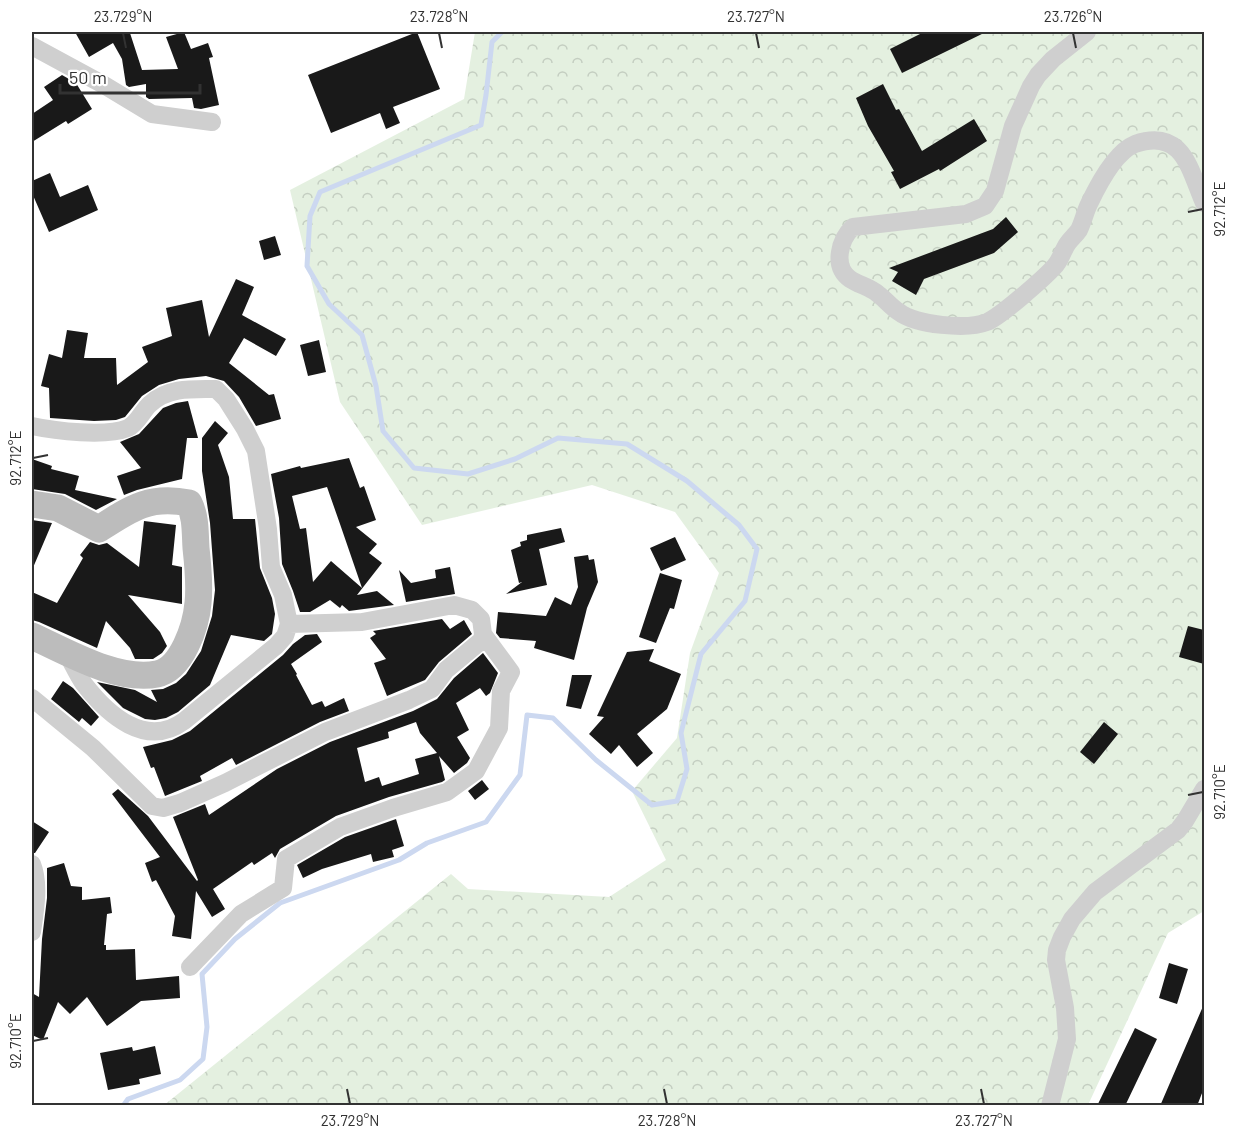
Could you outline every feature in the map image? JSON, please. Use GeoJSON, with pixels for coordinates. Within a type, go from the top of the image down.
{"type":"FeatureCollection","features":[{"type":"Feature","properties":{"kind":"street"},"geometry":{"type":"LineString","coordinates":[[1087,32],[1053,59],[1031,86],[1013,126],[995,191],[985,206],[966,214],[853,227],[845,234],[841,243],[840,257],[845,273],[849,278],[877,293],[899,312],[910,318],[970,326],[998,316],[1054,268],[1065,246],[1079,229],[1088,205],[1114,161],[1133,145],[1158,141],[1171,145],[1183,153],[1192,167],[1204,203]]}},
{"type":"Feature","properties":{"kind":"street"},"geometry":{"type":"LineString","coordinates":[[32,46],[152,114],[212,122]]}},
{"type":"Feature","properties":{"kind":"street"},"geometry":{"type":"LineString","coordinates":[[32,426],[50,430],[114,431],[130,427],[149,405],[168,394],[176,391],[216,389],[226,399],[256,451],[268,529],[271,567],[283,595],[289,624],[285,636],[276,646],[184,721],[173,729],[155,733],[137,729],[100,702],[83,683],[66,652]]}},
{"type":"Feature","properties":{"kind":"street"},"geometry":{"type":"LineString","coordinates":[[32,504],[58,508],[99,529],[132,507],[155,500],[171,499],[189,503],[194,512],[198,571],[198,604],[182,654],[168,671],[138,675],[104,668],[32,636]]}},
{"type":"Feature","properties":{"kind":"street"},"geometry":{"type":"LineString","coordinates":[[32,698],[93,748],[147,802],[156,808],[163,808],[225,783],[325,732],[410,700],[432,689],[446,670],[482,640],[483,634],[481,619],[472,610],[454,605],[362,622],[289,624]]}},
{"type":"Feature","properties":{"kind":"street"},"geometry":{"type":"LineString","coordinates":[[190,967],[241,914],[283,888],[286,859],[340,827],[447,792],[476,771],[499,728],[501,691],[511,672],[483,634]]}},
{"type":"Feature","properties":{"kind":"street"},"geometry":{"type":"LineString","coordinates":[[1050,1106],[1067,1039],[1065,1008],[1056,960],[1062,937],[1072,919],[1095,892],[1178,830],[1204,789]]}},
{"type":"Feature","properties":{"kind":"street"},"geometry":{"type":"LineString","coordinates":[[32,864],[36,894],[32,932]]}},
{"type":"Feature","properties":{"kind":"green space"},"geometry":{"type":"Polygon","coordinates":[[[475,32],[1204,32],[1204,911],[1168,933],[1088,1105],[163,1106],[451,874],[468,889],[609,897],[666,860],[632,791],[677,738],[690,653],[719,573],[675,512],[592,485],[422,525],[340,402],[290,190],[464,99],[475,32]]]}},
{"type":"Feature","properties":{"kind":"building"},"geometry":{"type":"Polygon","coordinates":[[[75,32],[133,32],[130,33],[142,70],[178,69],[166,37],[184,32],[191,49],[208,43],[213,57],[209,58],[219,105],[201,109],[194,108],[192,98],[149,99],[146,97],[146,84],[129,87],[126,85],[122,59],[113,43],[89,57],[75,32]]]}},
{"type":"Feature","properties":{"kind":"building"},"geometry":{"type":"Polygon","coordinates":[[[417,32],[440,89],[393,107],[400,123],[386,129],[380,113],[331,133],[308,75],[417,32]]]}},
{"type":"Feature","properties":{"kind":"building"},"geometry":{"type":"Polygon","coordinates":[[[924,32],[986,32],[902,73],[890,49],[924,32]]]}},
{"type":"Feature","properties":{"kind":"building"},"geometry":{"type":"Polygon","coordinates":[[[62,75],[76,83],[92,109],[68,124],[66,121],[32,142],[32,114],[53,100],[44,87],[62,75]]]}},
{"type":"Feature","properties":{"kind":"building"},"geometry":{"type":"Polygon","coordinates":[[[883,84],[896,110],[899,109],[922,151],[974,119],[987,141],[940,171],[939,169],[900,189],[891,172],[894,171],[868,126],[856,98],[883,84]]]}},
{"type":"Feature","properties":{"kind":"building"},"geometry":{"type":"Polygon","coordinates":[[[50,173],[60,197],[88,185],[98,210],[49,232],[32,193],[32,181],[50,173]]]}},
{"type":"Feature","properties":{"kind":"building"},"geometry":{"type":"Polygon","coordinates":[[[1006,217],[1018,232],[994,253],[924,279],[916,295],[892,281],[898,272],[889,268],[993,229],[1006,217]]]}},
{"type":"Feature","properties":{"kind":"building"},"geometry":{"type":"Polygon","coordinates":[[[275,236],[281,255],[264,260],[259,241],[275,236]]]}},
{"type":"Feature","properties":{"kind":"building"},"geometry":{"type":"Polygon","coordinates":[[[236,279],[254,287],[242,315],[286,339],[276,356],[244,338],[229,363],[269,395],[274,394],[281,419],[256,426],[239,397],[224,381],[206,376],[179,379],[159,385],[142,396],[125,417],[116,420],[50,418],[49,388],[41,386],[49,354],[62,358],[67,330],[88,333],[84,358],[116,358],[117,385],[148,362],[142,347],[172,336],[166,308],[202,300],[209,337],[236,279]]]}},
{"type":"Feature","properties":{"kind":"building"},"geometry":{"type":"Polygon","coordinates":[[[319,340],[326,372],[308,376],[300,345],[319,340]]]}},
{"type":"Feature","properties":{"kind":"building"},"geometry":{"type":"Polygon","coordinates":[[[188,401],[198,438],[187,438],[182,479],[124,495],[117,476],[141,468],[120,442],[139,434],[163,408],[188,401]]]}},
{"type":"Feature","properties":{"kind":"building"},"geometry":{"type":"Polygon","coordinates":[[[215,421],[228,433],[218,445],[229,477],[233,519],[255,519],[260,568],[272,598],[275,614],[272,634],[264,641],[231,635],[210,685],[178,712],[166,718],[145,719],[123,708],[97,682],[135,690],[157,702],[151,690],[163,689],[176,683],[186,674],[201,651],[212,616],[215,590],[210,523],[202,471],[202,438],[215,421]]]}},
{"type":"Feature","properties":{"kind":"building"},"geometry":{"type":"Polygon","coordinates":[[[349,458],[360,488],[364,486],[376,520],[356,527],[377,544],[369,553],[382,563],[357,595],[377,591],[394,605],[349,611],[342,605],[340,608],[330,600],[310,612],[300,612],[282,564],[279,518],[271,474],[300,466],[301,468],[349,458]],[[327,487],[292,496],[300,529],[306,528],[313,582],[331,561],[362,588],[327,487]]]}},
{"type":"Feature","properties":{"kind":"building"},"geometry":{"type":"Polygon","coordinates":[[[32,459],[52,466],[51,469],[79,476],[75,490],[117,499],[96,510],[65,494],[32,489],[32,459]]]}},
{"type":"Feature","properties":{"kind":"building"},"geometry":{"type":"Polygon","coordinates":[[[32,520],[52,523],[32,570],[32,520]]]}},
{"type":"Feature","properties":{"kind":"building"},"geometry":{"type":"Polygon","coordinates":[[[144,521],[176,525],[172,565],[182,567],[182,604],[128,595],[160,632],[167,646],[162,653],[153,659],[135,659],[130,648],[106,621],[97,648],[32,620],[32,592],[57,603],[83,558],[80,555],[90,542],[99,545],[107,543],[139,567],[144,521]]]}},
{"type":"Feature","properties":{"kind":"building"},"geometry":{"type":"Polygon","coordinates":[[[561,528],[565,542],[539,549],[547,585],[506,594],[522,582],[519,583],[511,550],[521,546],[520,542],[527,540],[527,535],[561,528]]]}},
{"type":"Feature","properties":{"kind":"building"},"geometry":{"type":"Polygon","coordinates":[[[675,537],[686,560],[661,571],[650,548],[675,537]]]}},
{"type":"Feature","properties":{"kind":"building"},"geometry":{"type":"Polygon","coordinates":[[[588,555],[589,560],[594,559],[598,582],[587,608],[574,660],[534,648],[536,641],[500,638],[496,633],[498,612],[546,616],[555,597],[571,605],[578,587],[574,557],[588,555]]]}},
{"type":"Feature","properties":{"kind":"building"},"geometry":{"type":"Polygon","coordinates":[[[450,567],[455,594],[406,602],[399,570],[411,583],[436,578],[435,570],[450,567]]]}},
{"type":"Feature","properties":{"kind":"building"},"geometry":{"type":"Polygon","coordinates":[[[660,573],[682,580],[674,609],[670,608],[656,643],[639,637],[660,573]]]}},
{"type":"Feature","properties":{"kind":"building"},"geometry":{"type":"Polygon","coordinates":[[[442,619],[450,629],[464,620],[472,634],[439,662],[425,680],[387,696],[374,663],[386,659],[370,638],[376,634],[373,631],[442,619]]]}},
{"type":"Feature","properties":{"kind":"building"},"geometry":{"type":"Polygon","coordinates":[[[1188,626],[1204,630],[1204,664],[1179,657],[1188,626]]]}},
{"type":"Feature","properties":{"kind":"building"},"geometry":{"type":"Polygon","coordinates":[[[317,634],[322,642],[291,664],[312,705],[322,701],[325,707],[344,698],[349,711],[320,722],[236,765],[232,758],[200,776],[202,781],[165,796],[154,767],[151,768],[143,747],[172,740],[190,731],[283,655],[293,644],[305,635],[317,634]]]}},
{"type":"Feature","properties":{"kind":"building"},"geometry":{"type":"Polygon","coordinates":[[[654,649],[649,661],[681,674],[667,709],[637,734],[653,753],[637,767],[619,745],[611,754],[589,734],[604,717],[597,716],[627,652],[654,649]]]}},
{"type":"Feature","properties":{"kind":"building"},"geometry":{"type":"Polygon","coordinates":[[[483,653],[498,673],[490,693],[486,696],[480,688],[456,703],[469,730],[457,737],[470,758],[467,763],[454,773],[439,756],[445,780],[442,782],[389,797],[336,816],[280,849],[275,858],[272,853],[254,865],[252,862],[213,889],[225,909],[212,917],[196,891],[191,939],[172,936],[175,916],[156,880],[152,882],[145,863],[160,857],[112,794],[118,789],[148,816],[197,881],[173,817],[205,804],[209,815],[277,769],[330,742],[413,711],[437,699],[454,678],[483,653]],[[416,722],[388,732],[389,738],[357,748],[365,782],[379,777],[382,786],[419,774],[415,759],[437,753],[420,733],[416,722]]]}},
{"type":"Feature","properties":{"kind":"building"},"geometry":{"type":"Polygon","coordinates":[[[572,675],[592,675],[581,709],[566,706],[572,675]]]}},
{"type":"Feature","properties":{"kind":"building"},"geometry":{"type":"Polygon","coordinates":[[[63,681],[73,688],[99,717],[91,726],[82,718],[79,722],[51,699],[63,681]]]}},
{"type":"Feature","properties":{"kind":"building"},"geometry":{"type":"Polygon","coordinates":[[[1104,722],[1118,734],[1094,764],[1080,752],[1104,722]]]}},
{"type":"Feature","properties":{"kind":"building"},"geometry":{"type":"Polygon","coordinates":[[[482,780],[489,789],[475,800],[468,791],[482,780]]]}},
{"type":"Feature","properties":{"kind":"building"},"geometry":{"type":"Polygon","coordinates":[[[396,819],[404,846],[392,850],[394,857],[373,862],[371,854],[322,869],[303,878],[297,865],[345,837],[396,819]]]}},
{"type":"Feature","properties":{"kind":"building"},"geometry":{"type":"Polygon","coordinates":[[[32,821],[49,832],[35,853],[32,853],[32,821]]]}},
{"type":"Feature","properties":{"kind":"building"},"geometry":{"type":"Polygon","coordinates":[[[64,863],[71,886],[82,887],[82,900],[110,897],[112,913],[107,914],[104,945],[106,945],[106,950],[135,949],[136,980],[179,976],[180,998],[141,1001],[107,1026],[87,997],[70,1014],[58,1002],[43,1040],[32,1035],[32,993],[39,997],[47,898],[47,868],[64,863]]]}},
{"type":"Feature","properties":{"kind":"building"},"geometry":{"type":"Polygon","coordinates":[[[1169,963],[1188,969],[1177,1004],[1159,998],[1169,963]]]}},
{"type":"Feature","properties":{"kind":"building"},"geometry":{"type":"Polygon","coordinates":[[[1204,1004],[1204,1088],[1197,1106],[1160,1106],[1204,1004]]]}},
{"type":"Feature","properties":{"kind":"building"},"geometry":{"type":"Polygon","coordinates":[[[1135,1028],[1157,1039],[1125,1106],[1097,1106],[1135,1028]]]}},
{"type":"Feature","properties":{"kind":"building"},"geometry":{"type":"Polygon","coordinates":[[[155,1046],[161,1074],[139,1079],[140,1084],[108,1090],[100,1053],[132,1047],[133,1051],[155,1046]]]}},
{"type":"Feature","properties":{"kind":"waterway"},"geometry":{"type":"LineString","coordinates":[[123,1106],[128,1099],[180,1080],[203,1059],[207,1027],[202,974],[235,939],[280,903],[399,860],[427,843],[486,822],[520,775],[527,715],[553,718],[596,760],[652,805],[677,801],[687,769],[681,733],[701,654],[745,601],[757,549],[739,525],[687,481],[627,444],[558,438],[515,459],[468,474],[414,468],[383,431],[376,386],[362,335],[329,304],[307,266],[310,216],[320,192],[481,125],[492,42],[502,32]]}}]}
